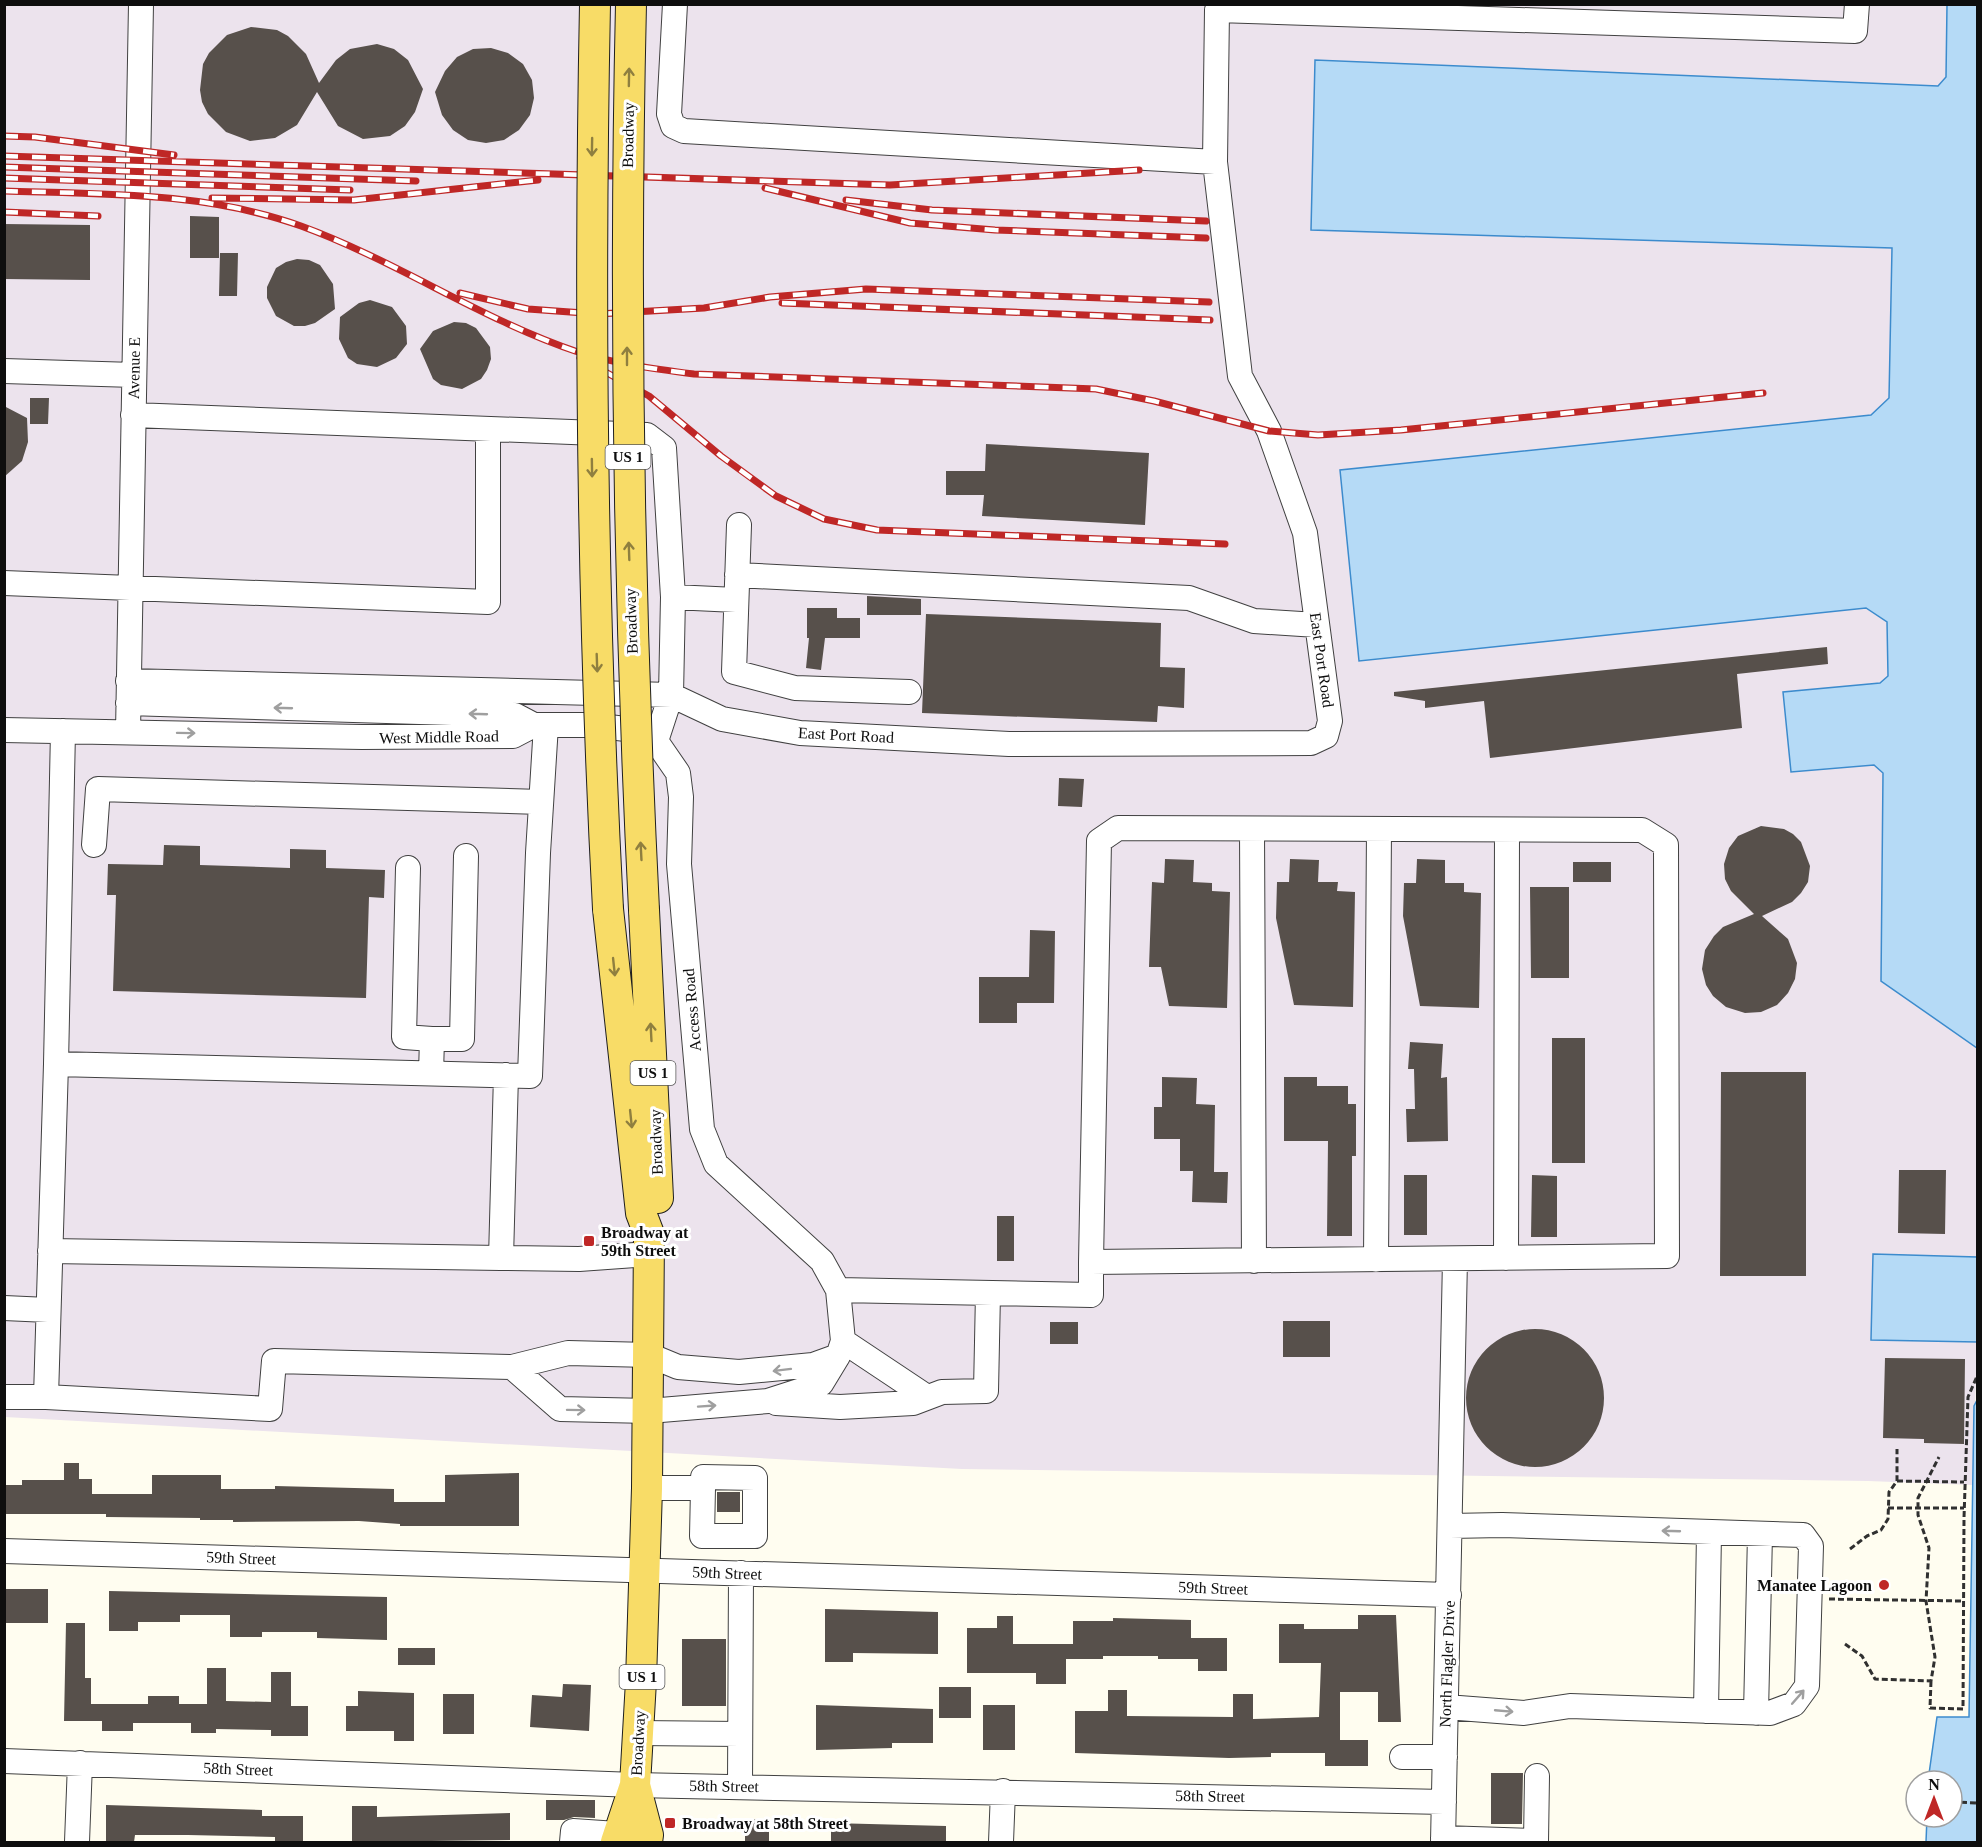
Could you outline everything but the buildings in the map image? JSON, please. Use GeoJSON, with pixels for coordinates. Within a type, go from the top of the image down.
{"type":"FeatureCollection","features":[{"type":"Feature","properties":{"kind":"main road","name":"Broadway"},"geometry":{"type":"LineString","coordinates":[[595,4],[592,156],[593,527],[608,909],[641,1213],[649,1244],[648,1488],[638,1733],[635,1785],[617,1838]]}},
{"type":"Feature","properties":{"kind":"main road","name":"Broadway"},"geometry":{"type":"LineString","coordinates":[[631,4],[627,402],[632,654],[658,1220],[649,1244]]}},
{"type":"Feature","properties":{"kind":"main road","name":"Broadway"},"geometry":{"type":"LineString","coordinates":[[635,1785],[648,1835],[647,1842]]}},
{"type":"Feature","properties":{"kind":"street","name":"Avenue E"},"geometry":{"type":"LineString","coordinates":[[128,732],[141,4]]}},
{"type":"Feature","properties":{"kind":"street"},"geometry":{"type":"LineString","coordinates":[[675,4],[669,114],[673,126],[684,131],[1215,162]]}},
{"type":"Feature","properties":{"kind":"street"},"geometry":{"type":"LineString","coordinates":[[1217,7],[1855,31],[1857,4]]}},
{"type":"Feature","properties":{"kind":"street","name":"East Port Road"},"geometry":{"type":"LineString","coordinates":[[671,695],[722,719],[800,734],[1009,744],[1311,743],[1326,736],[1330,722],[1305,533],[1269,431],[1240,376],[1215,162],[1217,7]]}},
{"type":"Feature","properties":{"kind":"street"},"geometry":{"type":"LineString","coordinates":[[4,371],[134,375]]}},
{"type":"Feature","properties":{"kind":"street"},"geometry":{"type":"LineString","coordinates":[[56,1064],[530,1076],[541,802],[540,725],[626,729],[656,741],[671,695],[672,597],[664,448],[648,435],[133,415]]}},
{"type":"Feature","properties":{"kind":"street"},"geometry":{"type":"LineString","coordinates":[[4,583],[130,586],[488,602],[488,429]]}},
{"type":"Feature","properties":{"kind":"street"},"geometry":{"type":"LineString","coordinates":[[739,525],[734,672],[795,688],[909,692]]}},
{"type":"Feature","properties":{"kind":"street"},"geometry":{"type":"LineString","coordinates":[[737,575],[1189,598],[1254,621],[1317,625]]}},
{"type":"Feature","properties":{"kind":"street"},"geometry":{"type":"LineString","coordinates":[[672,597],[736,600]]}},
{"type":"Feature","properties":{"kind":"street"},"geometry":{"type":"LineString","coordinates":[[128,692],[671,695]]}},
{"type":"Feature","properties":{"kind":"street","name":"West Middle Road"},"geometry":{"type":"LineString","coordinates":[[128,692],[515,715],[540,725]]}},
{"type":"Feature","properties":{"kind":"street","name":"West Middle Road"},"geometry":{"type":"LineString","coordinates":[[4,730],[362,737],[513,736],[540,725]]}},
{"type":"Feature","properties":{"kind":"street"},"geometry":{"type":"LineString","coordinates":[[46,1397],[63,731]]}},
{"type":"Feature","properties":{"kind":"street","name":"Access Road"},"geometry":{"type":"LineString","coordinates":[[656,741],[678,773],[681,796],[679,864],[702,1129],[716,1164],[822,1261],[838,1290],[841,1348]]}},
{"type":"Feature","properties":{"kind":"street"},"geometry":{"type":"LineString","coordinates":[[94,845],[98,789],[541,802]]}},
{"type":"Feature","properties":{"kind":"street"},"geometry":{"type":"LineString","coordinates":[[838,1290],[1091,1295],[1091,1262],[1099,841],[1118,828],[1642,830],[1666,845],[1667,1256],[1091,1262]]}},
{"type":"Feature","properties":{"kind":"street"},"geometry":{"type":"LineString","coordinates":[[1252,829],[1254,1261]]}},
{"type":"Feature","properties":{"kind":"street"},"geometry":{"type":"LineString","coordinates":[[1376,1260],[1379,829]]}},
{"type":"Feature","properties":{"kind":"street"},"geometry":{"type":"LineString","coordinates":[[1506,1258],[1507,830]]}},
{"type":"Feature","properties":{"kind":"street"},"geometry":{"type":"LineString","coordinates":[[408,868],[404,1037],[462,1038],[466,856]]}},
{"type":"Feature","properties":{"kind":"street"},"geometry":{"type":"LineString","coordinates":[[431,1073],[432,1038]]}},
{"type":"Feature","properties":{"kind":"street"},"geometry":{"type":"LineString","coordinates":[[501,1258],[506,1075]]}},
{"type":"Feature","properties":{"kind":"street"},"geometry":{"type":"LineString","coordinates":[[50,1251],[579,1259],[649,1244]]}},
{"type":"Feature","properties":{"kind":"street","name":"North Flagler Drive"},"geometry":{"type":"LineString","coordinates":[[1443,1840],[1455,1259]]}},
{"type":"Feature","properties":{"kind":"street"},"geometry":{"type":"LineString","coordinates":[[768,1401],[787,1405],[840,1407],[913,1403],[942,1392],[986,1391],[988,1293]]}},
{"type":"Feature","properties":{"kind":"street"},"geometry":{"type":"LineString","coordinates":[[4,1308],[48,1310]]}},
{"type":"Feature","properties":{"kind":"street"},"geometry":{"type":"LineString","coordinates":[[4,1397],[46,1397],[270,1409],[274,1361],[512,1368],[568,1353],[649,1355],[685,1368],[738,1372],[813,1365],[841,1348]]}},
{"type":"Feature","properties":{"kind":"street"},"geometry":{"type":"LineString","coordinates":[[841,1348],[927,1398]]}},
{"type":"Feature","properties":{"kind":"street"},"geometry":{"type":"LineString","coordinates":[[512,1368],[560,1409],[649,1411],[768,1401],[821,1384],[841,1348]]}},
{"type":"Feature","properties":{"kind":"street"},"geometry":{"type":"LineString","coordinates":[[703,1477],[755,1478],[755,1536],[702,1536],[703,1488],[703,1477]]}},
{"type":"Feature","properties":{"kind":"street"},"geometry":{"type":"LineString","coordinates":[[648,1488],[703,1488]]}},
{"type":"Feature","properties":{"kind":"street"},"geometry":{"type":"LineString","coordinates":[[1446,1707],[1524,1713],[1570,1706],[1770,1713],[1794,1704],[1807,1686],[1811,1546],[1803,1535],[1502,1525],[1450,1526]]}},
{"type":"Feature","properties":{"kind":"street"},"geometry":{"type":"LineString","coordinates":[[1706,1711],[1709,1533]]}},
{"type":"Feature","properties":{"kind":"street"},"geometry":{"type":"LineString","coordinates":[[1756,1713],[1760,1534]]}},
{"type":"Feature","properties":{"kind":"street"},"geometry":{"type":"LineString","coordinates":[[738,1536],[740,1786]]}},
{"type":"Feature","properties":{"kind":"street","name":"59th Street"},"geometry":{"type":"LineString","coordinates":[[4,1551],[1449,1595]]}},
{"type":"Feature","properties":{"kind":"street"},"geometry":{"type":"LineString","coordinates":[[638,1733],[740,1734]]}},
{"type":"Feature","properties":{"kind":"street"},"geometry":{"type":"LineString","coordinates":[[1402,1757],[1445,1757]]}},
{"type":"Feature","properties":{"kind":"street","name":"58th Street"},"geometry":{"type":"LineString","coordinates":[[4,1761],[635,1785],[1444,1802]]}},
{"type":"Feature","properties":{"kind":"street"},"geometry":{"type":"LineString","coordinates":[[77,1842],[80,1763]]}},
{"type":"Feature","properties":{"kind":"street"},"geometry":{"type":"LineString","coordinates":[[1443,1840],[1536,1842],[1537,1776]]}},
{"type":"Feature","properties":{"kind":"street"},"geometry":{"type":"LineString","coordinates":[[1001,1842],[1003,1791]]}},
{"type":"Feature","properties":{"kind":"street"},"geometry":{"type":"LineString","coordinates":[[572,1842],[573,1831],[617,1838]]}},
{"type":"Feature","properties":{"kind":"path"},"geometry":{"type":"LineString","coordinates":[[1939,1457],[1918,1498],[1918,1515],[1929,1548],[1926,1601],[1935,1657],[1930,1708],[1963,1709],[1964,1508],[1968,1398],[1977,1374]]}},
{"type":"Feature","properties":{"kind":"path"},"geometry":{"type":"LineString","coordinates":[[1850,1549],[1881,1530],[1888,1519],[1889,1492],[1897,1480],[1897,1449]]}},
{"type":"Feature","properties":{"kind":"path"},"geometry":{"type":"LineString","coordinates":[[1897,1480],[1965,1482]]}},
{"type":"Feature","properties":{"kind":"path"},"geometry":{"type":"LineString","coordinates":[[1888,1508],[1964,1508]]}},
{"type":"Feature","properties":{"kind":"path"},"geometry":{"type":"LineString","coordinates":[[1809,1600],[1964,1601]]}},
{"type":"Feature","properties":{"kind":"path"},"geometry":{"type":"LineString","coordinates":[[1845,1644],[1862,1656],[1875,1679],[1931,1680]]}},
{"type":"Feature","properties":{"kind":"shaded area"},"geometry":{"type":"Polygon","coordinates":[[[4,5],[1947,5],[1946,77],[1938,86],[1315,60],[1311,230],[1892,248],[1889,399],[1871,415],[1340,470],[1359,661],[1866,608],[1887,622],[1888,676],[1880,683],[1784,692],[1791,772],[1874,765],[1883,773],[1881,981],[1977,1048],[1977,1257],[1873,1254],[1871,1339],[1977,1342],[1973,1485],[1868,1481],[962,1469],[5,1417],[4,5]]]}},
{"type":"Feature","properties":{"kind":"water"},"geometry":{"type":"Polygon","coordinates":[[[1947,5],[1978,5],[1977,1048],[1881,981],[1883,773],[1874,765],[1791,772],[1783,692],[1880,683],[1888,676],[1887,622],[1866,608],[1359,661],[1340,470],[1871,415],[1889,398],[1892,248],[1311,230],[1315,60],[1938,86],[1946,77],[1947,5]]]}},
{"type":"Feature","properties":{"kind":"water"},"geometry":{"type":"Polygon","coordinates":[[[1873,1254],[1977,1257],[1977,1342],[1871,1340],[1873,1254]]]}},
{"type":"Feature","properties":{"kind":"water"},"geometry":{"type":"Polygon","coordinates":[[[1977,1400],[1977,1842],[1926,1842],[1927,1829],[1964,1829],[1964,1769],[1930,1769],[1937,1717],[1969,1717],[1974,1406],[1977,1400]]]}},
{"type":"Feature","properties":{"kind":"railway"},"geometry":{"type":"LineString","coordinates":[[4,136],[35,137],[174,155]]}},
{"type":"Feature","properties":{"kind":"railway"},"geometry":{"type":"LineString","coordinates":[[4,156],[890,185],[1139,170]]}},
{"type":"Feature","properties":{"kind":"railway"},"geometry":{"type":"LineString","coordinates":[[4,167],[416,181]]}},
{"type":"Feature","properties":{"kind":"railway"},"geometry":{"type":"LineString","coordinates":[[4,178],[350,190]]}},
{"type":"Feature","properties":{"kind":"railway"},"geometry":{"type":"LineString","coordinates":[[212,198],[354,200],[538,180]]}},
{"type":"Feature","properties":{"kind":"railway"},"geometry":{"type":"LineString","coordinates":[[765,188],[910,223],[995,230],[1206,238]]}},
{"type":"Feature","properties":{"kind":"railway"},"geometry":{"type":"LineString","coordinates":[[4,191],[154,197],[192,201],[265,215],[337,240],[542,339],[607,360],[694,374],[1096,389],[1154,401],[1269,431],[1318,435],[1401,430],[1763,393]]}},
{"type":"Feature","properties":{"kind":"railway"},"geometry":{"type":"LineString","coordinates":[[846,200],[932,210],[1206,221]]}},
{"type":"Feature","properties":{"kind":"railway"},"geometry":{"type":"LineString","coordinates":[[4,212],[98,216]]}},
{"type":"Feature","properties":{"kind":"railway"},"geometry":{"type":"LineString","coordinates":[[460,293],[528,309],[598,314],[704,308],[770,297],[866,289],[1209,302]]}},
{"type":"Feature","properties":{"kind":"railway"},"geometry":{"type":"LineString","coordinates":[[782,303],[1210,320]]}},
{"type":"Feature","properties":{"kind":"railway"},"geometry":{"type":"LineString","coordinates":[[580,358],[649,396],[721,456],[776,496],[824,519],[877,530],[1225,544]]}},
{"type":"Feature","properties":{"kind":"place","name":"Broadway at 59th Street"},"geometry":{"type":"Point","coordinates":[589,1241]}},
{"type":"Feature","properties":{"kind":"place","name":"Manatee Lagoon"},"geometry":{"type":"Point","coordinates":[1884,1585]}},
{"type":"Feature","properties":{"kind":"place","name":"Broadway at 58th Street"},"geometry":{"type":"Point","coordinates":[670,1823]}}]}
